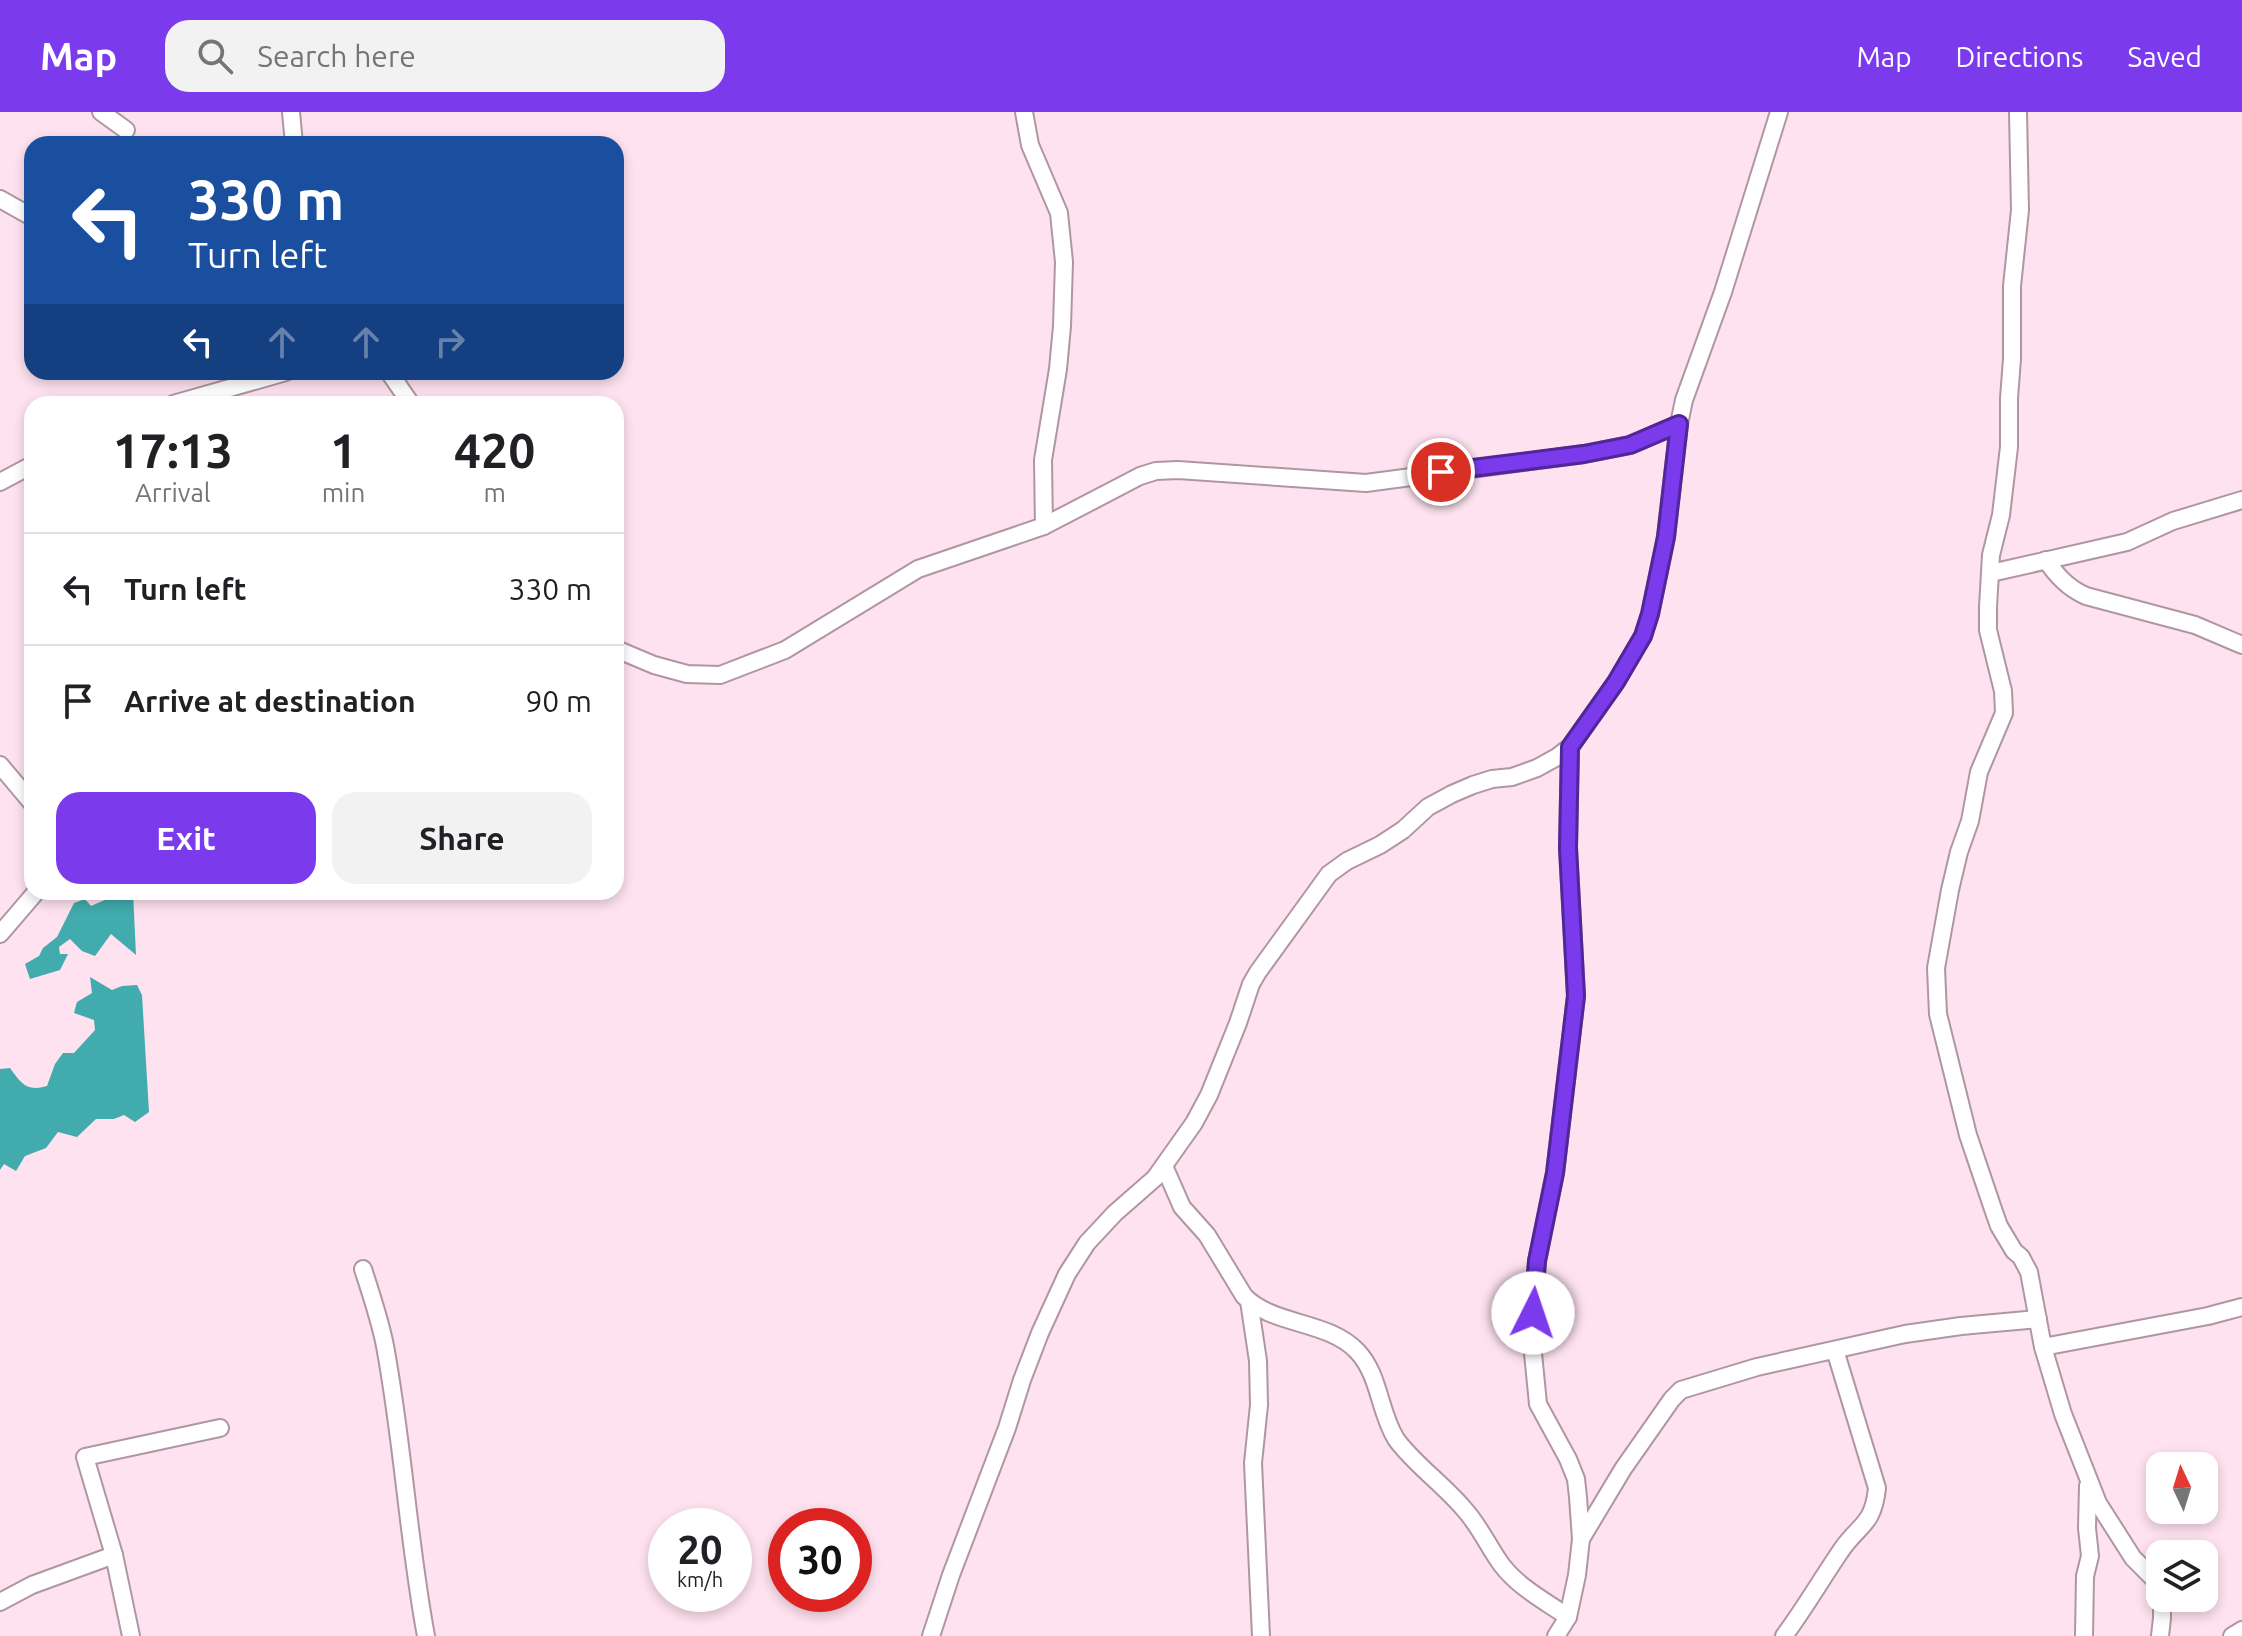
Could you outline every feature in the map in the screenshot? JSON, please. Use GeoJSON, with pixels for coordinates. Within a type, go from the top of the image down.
{"type":"FeatureCollection","features":[{"type":"Feature","properties":{"kind":"street"},"geometry":{"type":"LineString","coordinates":[[101,112],[126,130]]}},
{"type":"Feature","properties":{"kind":"street"},"geometry":{"type":"LineString","coordinates":[[291,112],[293,136]]}},
{"type":"Feature","properties":{"kind":"street"},"geometry":{"type":"LineString","coordinates":[[1024,112],[1030,145],[1059,213],[1064,262],[1058,369],[1043,460],[1044,526]]}},
{"type":"Feature","properties":{"kind":"street"},"geometry":{"type":"LineString","coordinates":[[931,1636],[1031,1356],[1067,1274],[1087,1243],[1164,1166],[1194,1123],[1209,1095],[1251,984],[1329,874],[1347,861],[1380,845],[1403,830],[1428,807],[1452,794],[1492,779],[1512,777],[1537,768],[1570,747],[1616,682],[1643,636],[1666,537],[1684,400],[1723,292],[1779,112]]}},
{"type":"Feature","properties":{"kind":"street"},"geometry":{"type":"LineString","coordinates":[[2018,112],[2020,210],[2012,286],[2009,447],[2001,515],[1991,555],[1988,630],[2003,691],[2004,713],[1979,772],[1970,821],[1950,890],[1936,968],[1938,1014],[1968,1135],[1999,1226],[2029,1272],[2043,1347],[2063,1414],[2098,1503],[2125,1547],[2146,1571]]}},
{"type":"Feature","properties":{"kind":"street"},"geometry":{"type":"LineString","coordinates":[[0,199],[24,212]]}},
{"type":"Feature","properties":{"kind":"street"},"geometry":{"type":"LineString","coordinates":[[201,396],[258,380]]}},
{"type":"Feature","properties":{"kind":"street"},"geometry":{"type":"LineString","coordinates":[[624,652],[687,674],[720,675],[785,650],[918,569],[1044,526],[1140,476],[1156,471],[1230,472],[1366,483],[1584,454],[1630,445],[1679,424]]}},
{"type":"Feature","properties":{"kind":"street"},"geometry":{"type":"LineString","coordinates":[[0,482],[24,469]]}},
{"type":"Feature","properties":{"kind":"street"},"geometry":{"type":"LineString","coordinates":[[1991,573],[2127,542],[2173,521],[2242,500]]}},
{"type":"Feature","properties":{"kind":"street"},"geometry":{"type":"LineString","coordinates":[[2046,560],[2059,578],[2086,596],[2195,625],[2242,645]]}},
{"type":"Feature","properties":{"kind":"street"},"geometry":{"type":"LineString","coordinates":[[1556,1636],[1568,1617],[1581,1539],[1576,1479],[1538,1404],[1531,1333],[1537,1261],[1555,1173],[1576,996],[1568,848],[1570,747]]}},
{"type":"Feature","properties":{"kind":"street"},"geometry":{"type":"LineString","coordinates":[[0,765],[24,794]]}},
{"type":"Feature","properties":{"kind":"street"},"geometry":{"type":"LineString","coordinates":[[0,934],[29,900]]}},
{"type":"Feature","properties":{"kind":"street"},"geometry":{"type":"LineString","coordinates":[[1164,1166],[1182,1207],[1207,1235],[1231,1278],[1249,1301],[1268,1312],[1330,1334],[1356,1350],[1368,1365],[1383,1414],[1398,1442],[1465,1510],[1502,1565],[1524,1587],[1568,1617]]}},
{"type":"Feature","properties":{"kind":"street"},"geometry":{"type":"LineString","coordinates":[[363,1269],[385,1343],[415,1579],[426,1636]]}},
{"type":"Feature","properties":{"kind":"street"},"geometry":{"type":"LineString","coordinates":[[1249,1301],[1258,1361],[1259,1405],[1253,1463],[1261,1636]]}},
{"type":"Feature","properties":{"kind":"street"},"geometry":{"type":"LineString","coordinates":[[2043,1347],[2242,1307]]}},
{"type":"Feature","properties":{"kind":"street"},"geometry":{"type":"LineString","coordinates":[[1581,1539],[1623,1469],[1681,1390],[1757,1367],[1905,1334],[2038,1319]]}},
{"type":"Feature","properties":{"kind":"street"},"geometry":{"type":"LineString","coordinates":[[1784,1636],[1842,1548],[1866,1523],[1875,1506],[1877,1488],[1835,1350]]}},
{"type":"Feature","properties":{"kind":"street"},"geometry":{"type":"LineString","coordinates":[[131,1636],[114,1555],[85,1457],[220,1428]]}},
{"type":"Feature","properties":{"kind":"street"},"geometry":{"type":"LineString","coordinates":[[2084,1636],[2085,1576],[2090,1556],[2086,1497],[2088,1480]]}},
{"type":"Feature","properties":{"kind":"street"},"geometry":{"type":"LineString","coordinates":[[0,1602],[32,1585],[114,1555]]}},
{"type":"Feature","properties":{"kind":"street"},"geometry":{"type":"LineString","coordinates":[[2160,1636],[2162,1612]]}},
{"type":"Feature","properties":{"kind":"street"},"geometry":{"type":"LineString","coordinates":[[2232,1636],[2242,1630]]}},
{"type":"Feature","properties":{"kind":"water"},"geometry":{"type":"Polygon","coordinates":[[[86,900],[91,906],[105,900],[133,900],[136,955],[111,934],[95,956],[82,951],[70,939],[59,947],[60,954],[68,954],[60,970],[30,979],[25,964],[39,956],[43,948],[57,937],[74,903],[86,900]]]}},
{"type":"Feature","properties":{"kind":"water"},"geometry":{"type":"Polygon","coordinates":[[[90,977],[112,990],[137,985],[142,995],[149,1112],[135,1122],[124,1115],[114,1119],[96,1119],[77,1137],[58,1132],[46,1148],[25,1156],[16,1171],[4,1164],[0,1170],[0,1069],[10,1068],[29,1087],[47,1086],[63,1053],[74,1053],[95,1030],[94,1020],[74,1013],[77,1002],[92,993],[90,977]]]}},
{"type":"Feature","properties":{"kind":"route"},"geometry":{"type":"LineString","coordinates":[[1441,472],[1584,454],[1630,445],[1679,424],[1666,537],[1643,636],[1616,682],[1570,747],[1568,848],[1576,996],[1555,1173],[1537,1261],[1533,1313]]}}]}
